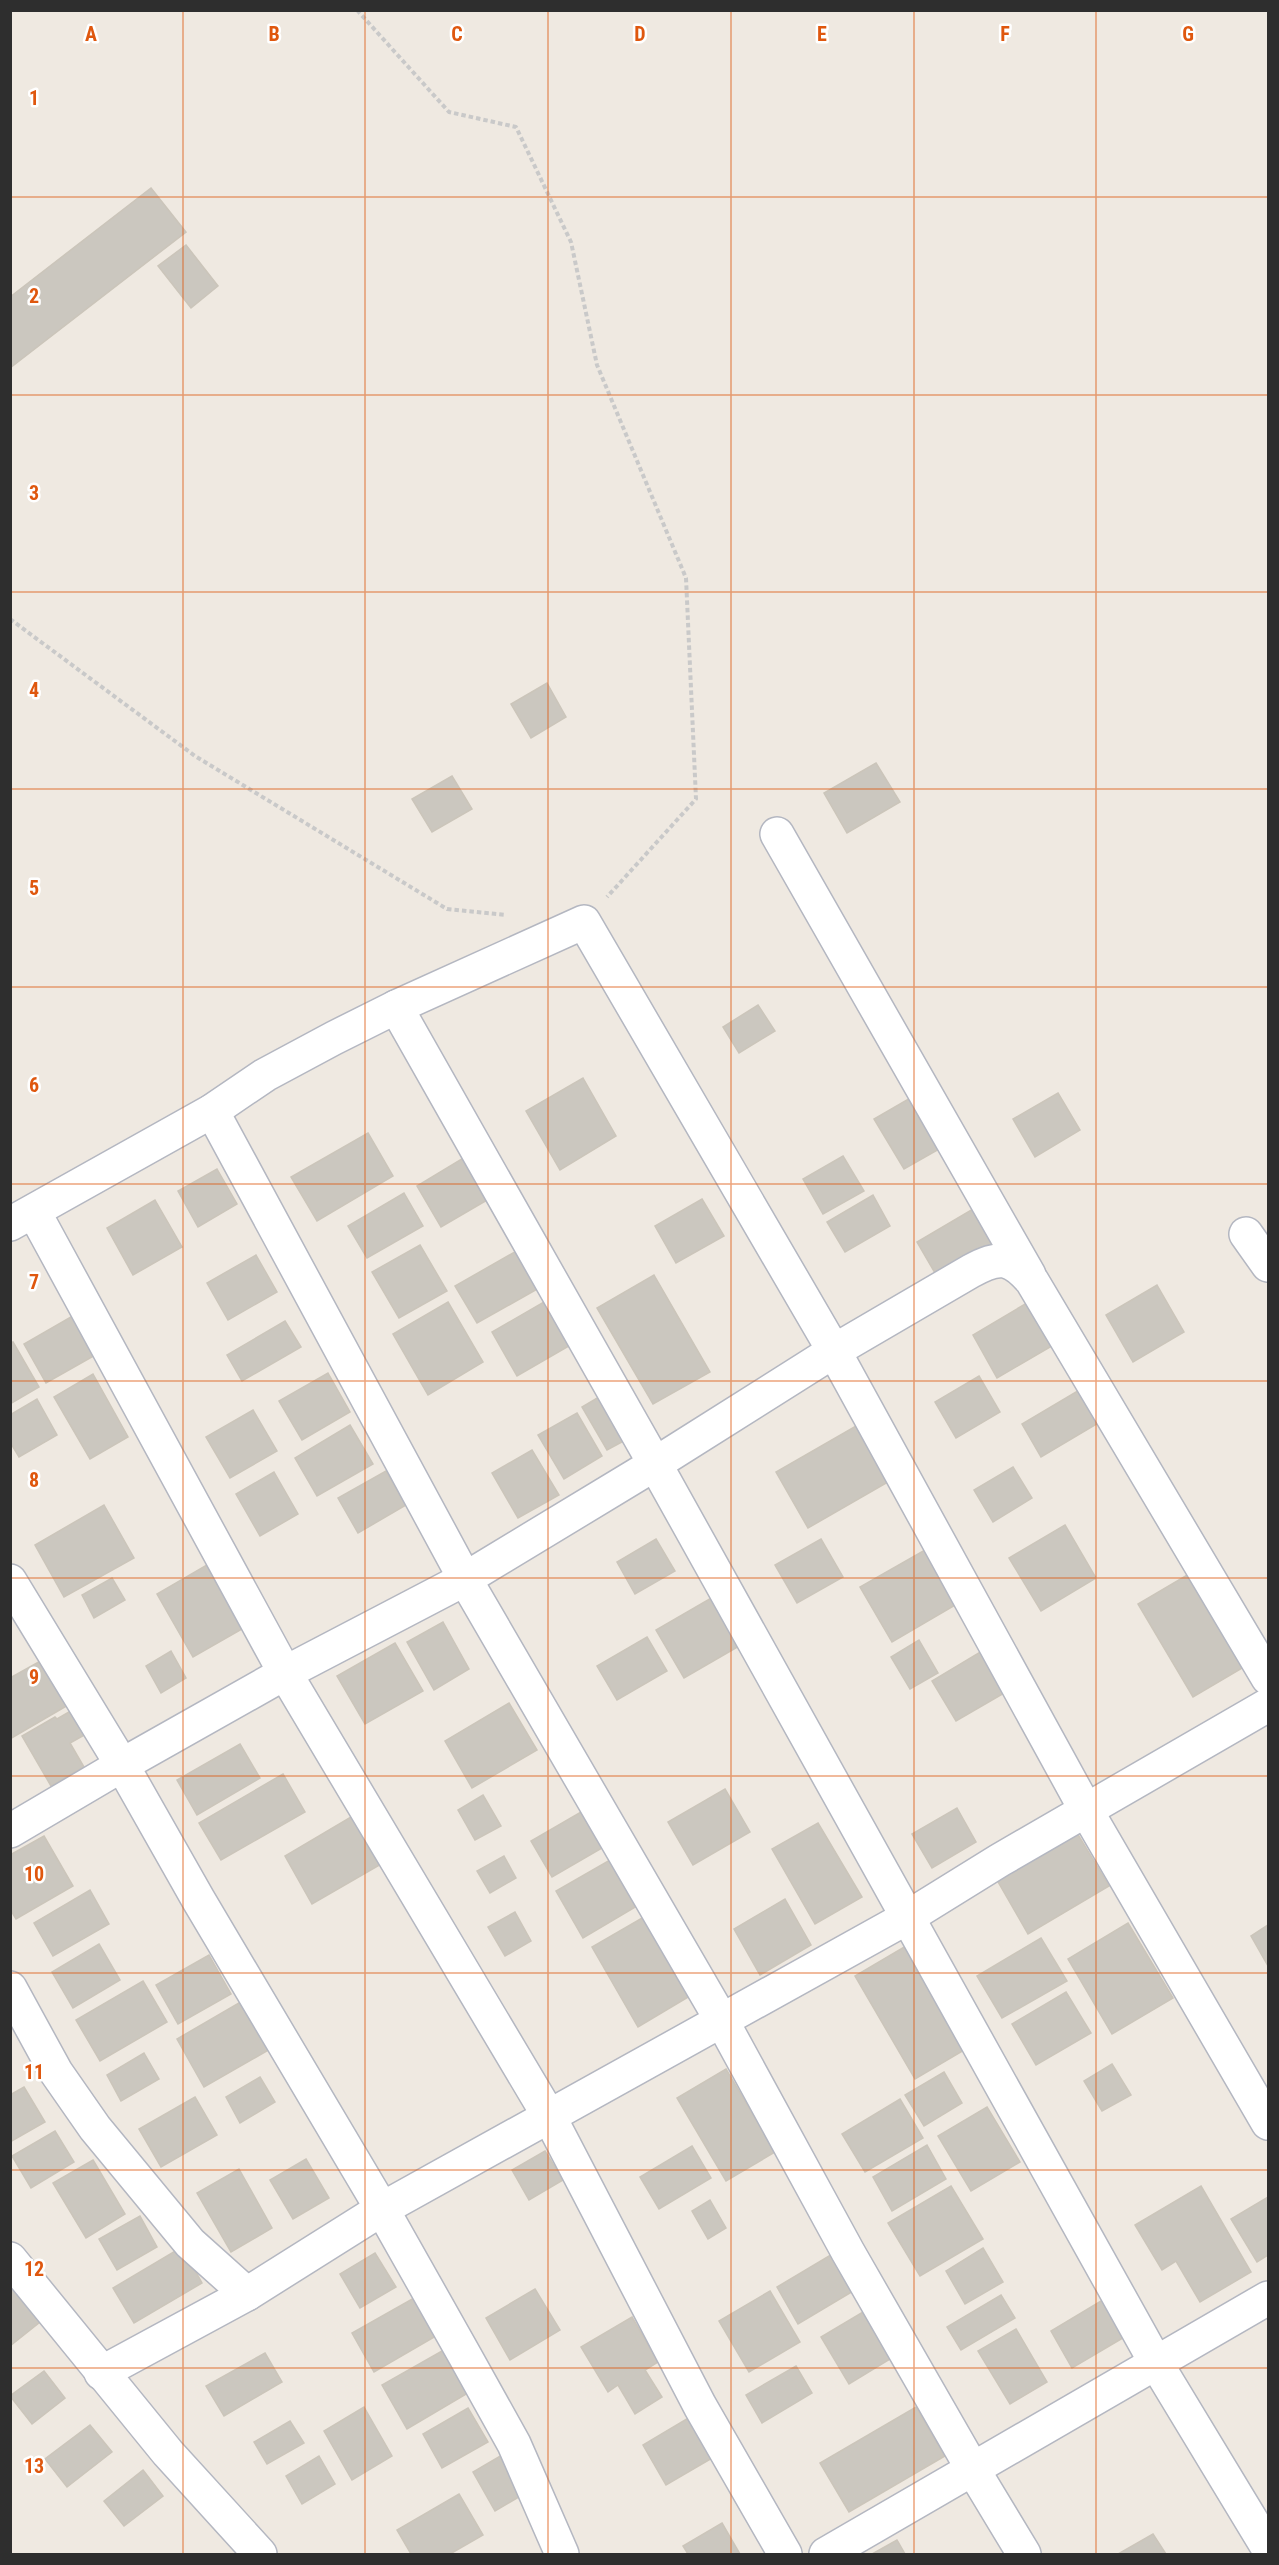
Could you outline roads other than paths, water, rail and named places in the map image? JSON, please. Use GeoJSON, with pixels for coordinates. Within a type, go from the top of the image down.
{"type":"FeatureCollection","features":[{"type":"Feature","properties":{"kind":"street"},"geometry":{"type":"LineString","coordinates":[[777,834],[1032,1281],[1269,1678]]}},
{"type":"Feature","properties":{"kind":"street"},"geometry":{"type":"LineString","coordinates":[[785,2554],[700,2406],[549,2116],[285,1673],[22,1218],[212,1111],[266,1075],[396,1006],[584,922],[834,1351],[1086,1810],[1269,2123]]}},
{"type":"Feature","properties":{"kind":"street"},"geometry":{"type":"LineString","coordinates":[[396,1006],[655,1464],[1156,2363],[1269,2548]]}},
{"type":"Feature","properties":{"kind":"street"},"geometry":{"type":"LineString","coordinates":[[212,1111],[465,1579],[722,2021],[848,2252],[1024,2554]]}},
{"type":"Feature","properties":{"kind":"street"},"geometry":{"type":"LineString","coordinates":[[1246,1234],[1269,1265]]}},
{"type":"Feature","properties":{"kind":"street"},"geometry":{"type":"LineString","coordinates":[[10,1831],[285,1673],[465,1579],[655,1464],[834,1351],[988,1262],[1001,1259],[1020,1267],[1032,1281]]}},
{"type":"Feature","properties":{"kind":"street"},"geometry":{"type":"LineString","coordinates":[[10,1581],[122,1765],[198,1899],[382,2209],[514,2444],[562,2554]]}},
{"type":"Feature","properties":{"kind":"street"},"geometry":{"type":"LineString","coordinates":[[101,2373],[247,2294],[382,2209],[908,1917],[1086,1810],[1269,1705]]}},
{"type":"Feature","properties":{"kind":"street"},"geometry":{"type":"LineString","coordinates":[[10,1988],[56,2072],[95,2128],[190,2243],[247,2294]]}},
{"type":"Feature","properties":{"kind":"street"},"geometry":{"type":"LineString","coordinates":[[10,2259],[168,2453],[260,2554]]}},
{"type":"Feature","properties":{"kind":"street"},"geometry":{"type":"LineString","coordinates":[[826,2554],[1269,2298]]}}]}
